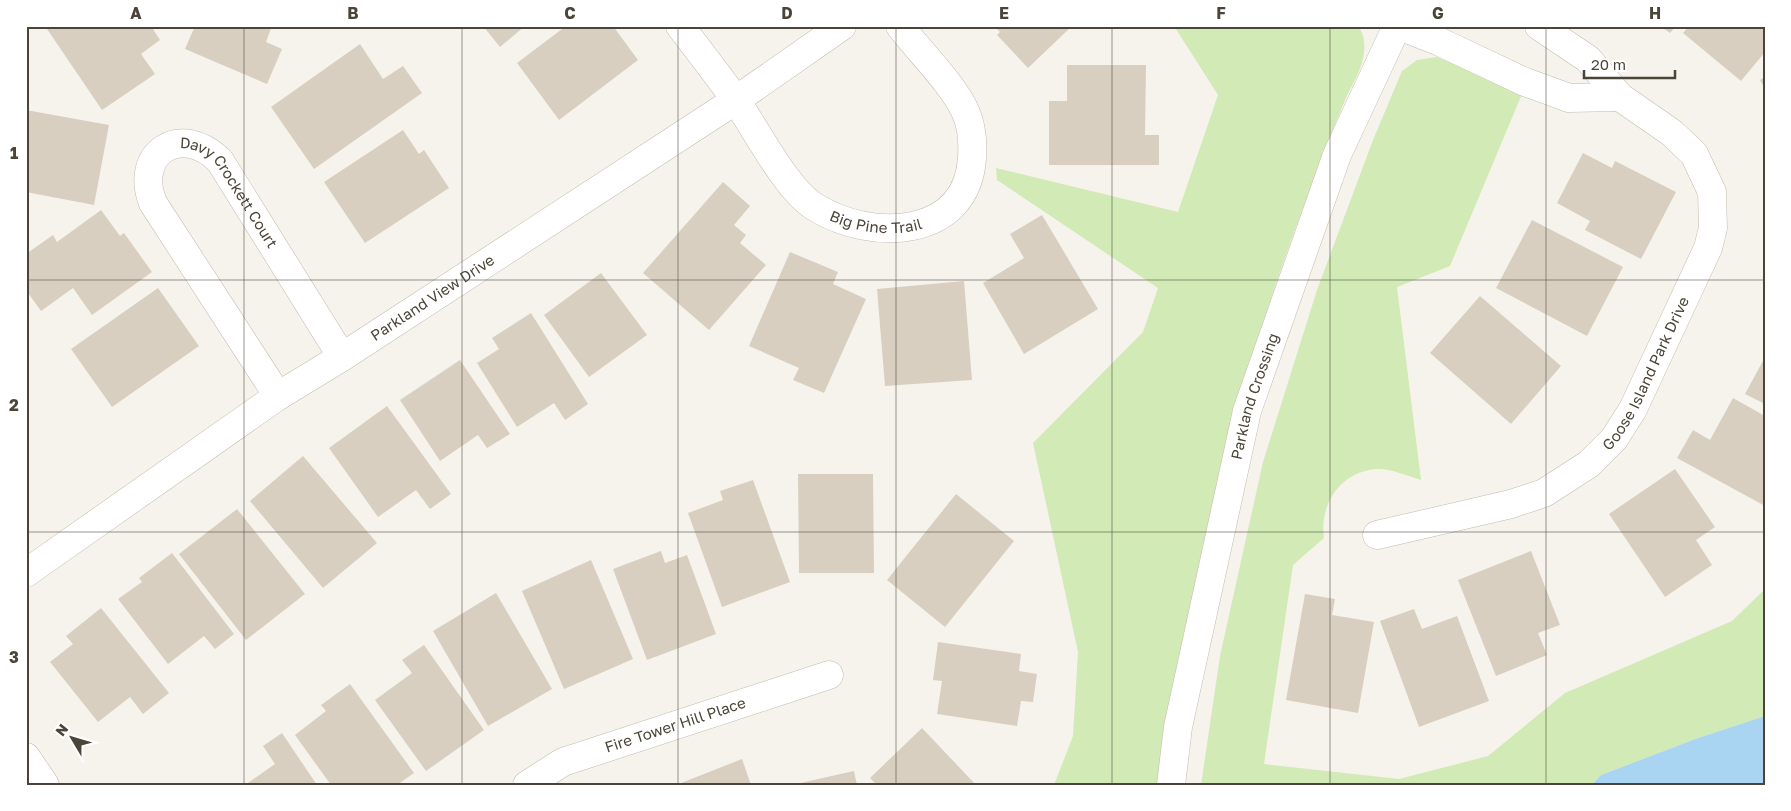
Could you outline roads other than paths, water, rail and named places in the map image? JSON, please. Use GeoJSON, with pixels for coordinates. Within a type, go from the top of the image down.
{"type":"FeatureCollection","features":[{"type":"Feature","properties":{"kind":"street","name":"Big Pine Trail"},"geometry":{"type":"LineString","coordinates":[[680,26],[736,100],[794,187],[815,207],[845,220],[881,230],[915,227],[942,215],[960,197],[971,170],[973,141],[966,113],[900,26]]}},
{"type":"Feature","properties":{"kind":"street","name":"Parkland View Drive"},"geometry":{"type":"LineString","coordinates":[[26,573],[278,396],[342,357],[736,100],[842,26]]}},
{"type":"Feature","properties":{"kind":"street"},"geometry":{"type":"LineString","coordinates":[[1398,26],[1438,41],[1525,82],[1569,98],[1620,97]]}},
{"type":"Feature","properties":{"kind":"street","name":"Parkland Crossing"},"geometry":{"type":"LineString","coordinates":[[1171,785],[1178,727],[1247,412],[1337,154],[1398,26]]}},
{"type":"Feature","properties":{"kind":"street","name":"Goose Island Park Drive"},"geometry":{"type":"LineString","coordinates":[[1377,536],[1511,504],[1544,492],[1589,464],[1614,438],[1632,409],[1708,248],[1714,210],[1712,192],[1694,154],[1672,133],[1620,97],[1588,59],[1539,26]]}},
{"type":"Feature","properties":{"kind":"street","name":"Davy Crockett Court"},"geometry":{"type":"LineString","coordinates":[[278,396],[153,203],[147,188],[148,173],[153,160],[163,150],[175,144],[189,142],[208,148],[220,160],[342,357]]}},
{"type":"Feature","properties":{"kind":"street","name":"Fire Tower Hill Place"},"geometry":{"type":"LineString","coordinates":[[527,785],[563,762],[829,675]]}},
{"type":"Feature","properties":{"kind":"street"},"geometry":{"type":"LineString","coordinates":[[26,757],[45,785]]}},
{"type":"Feature","properties":{"kind":"water"},"geometry":{"type":"Polygon","coordinates":[[[1765,716],[1765,785],[1592,785],[1601,775],[1698,738],[1765,716]]]}}]}
